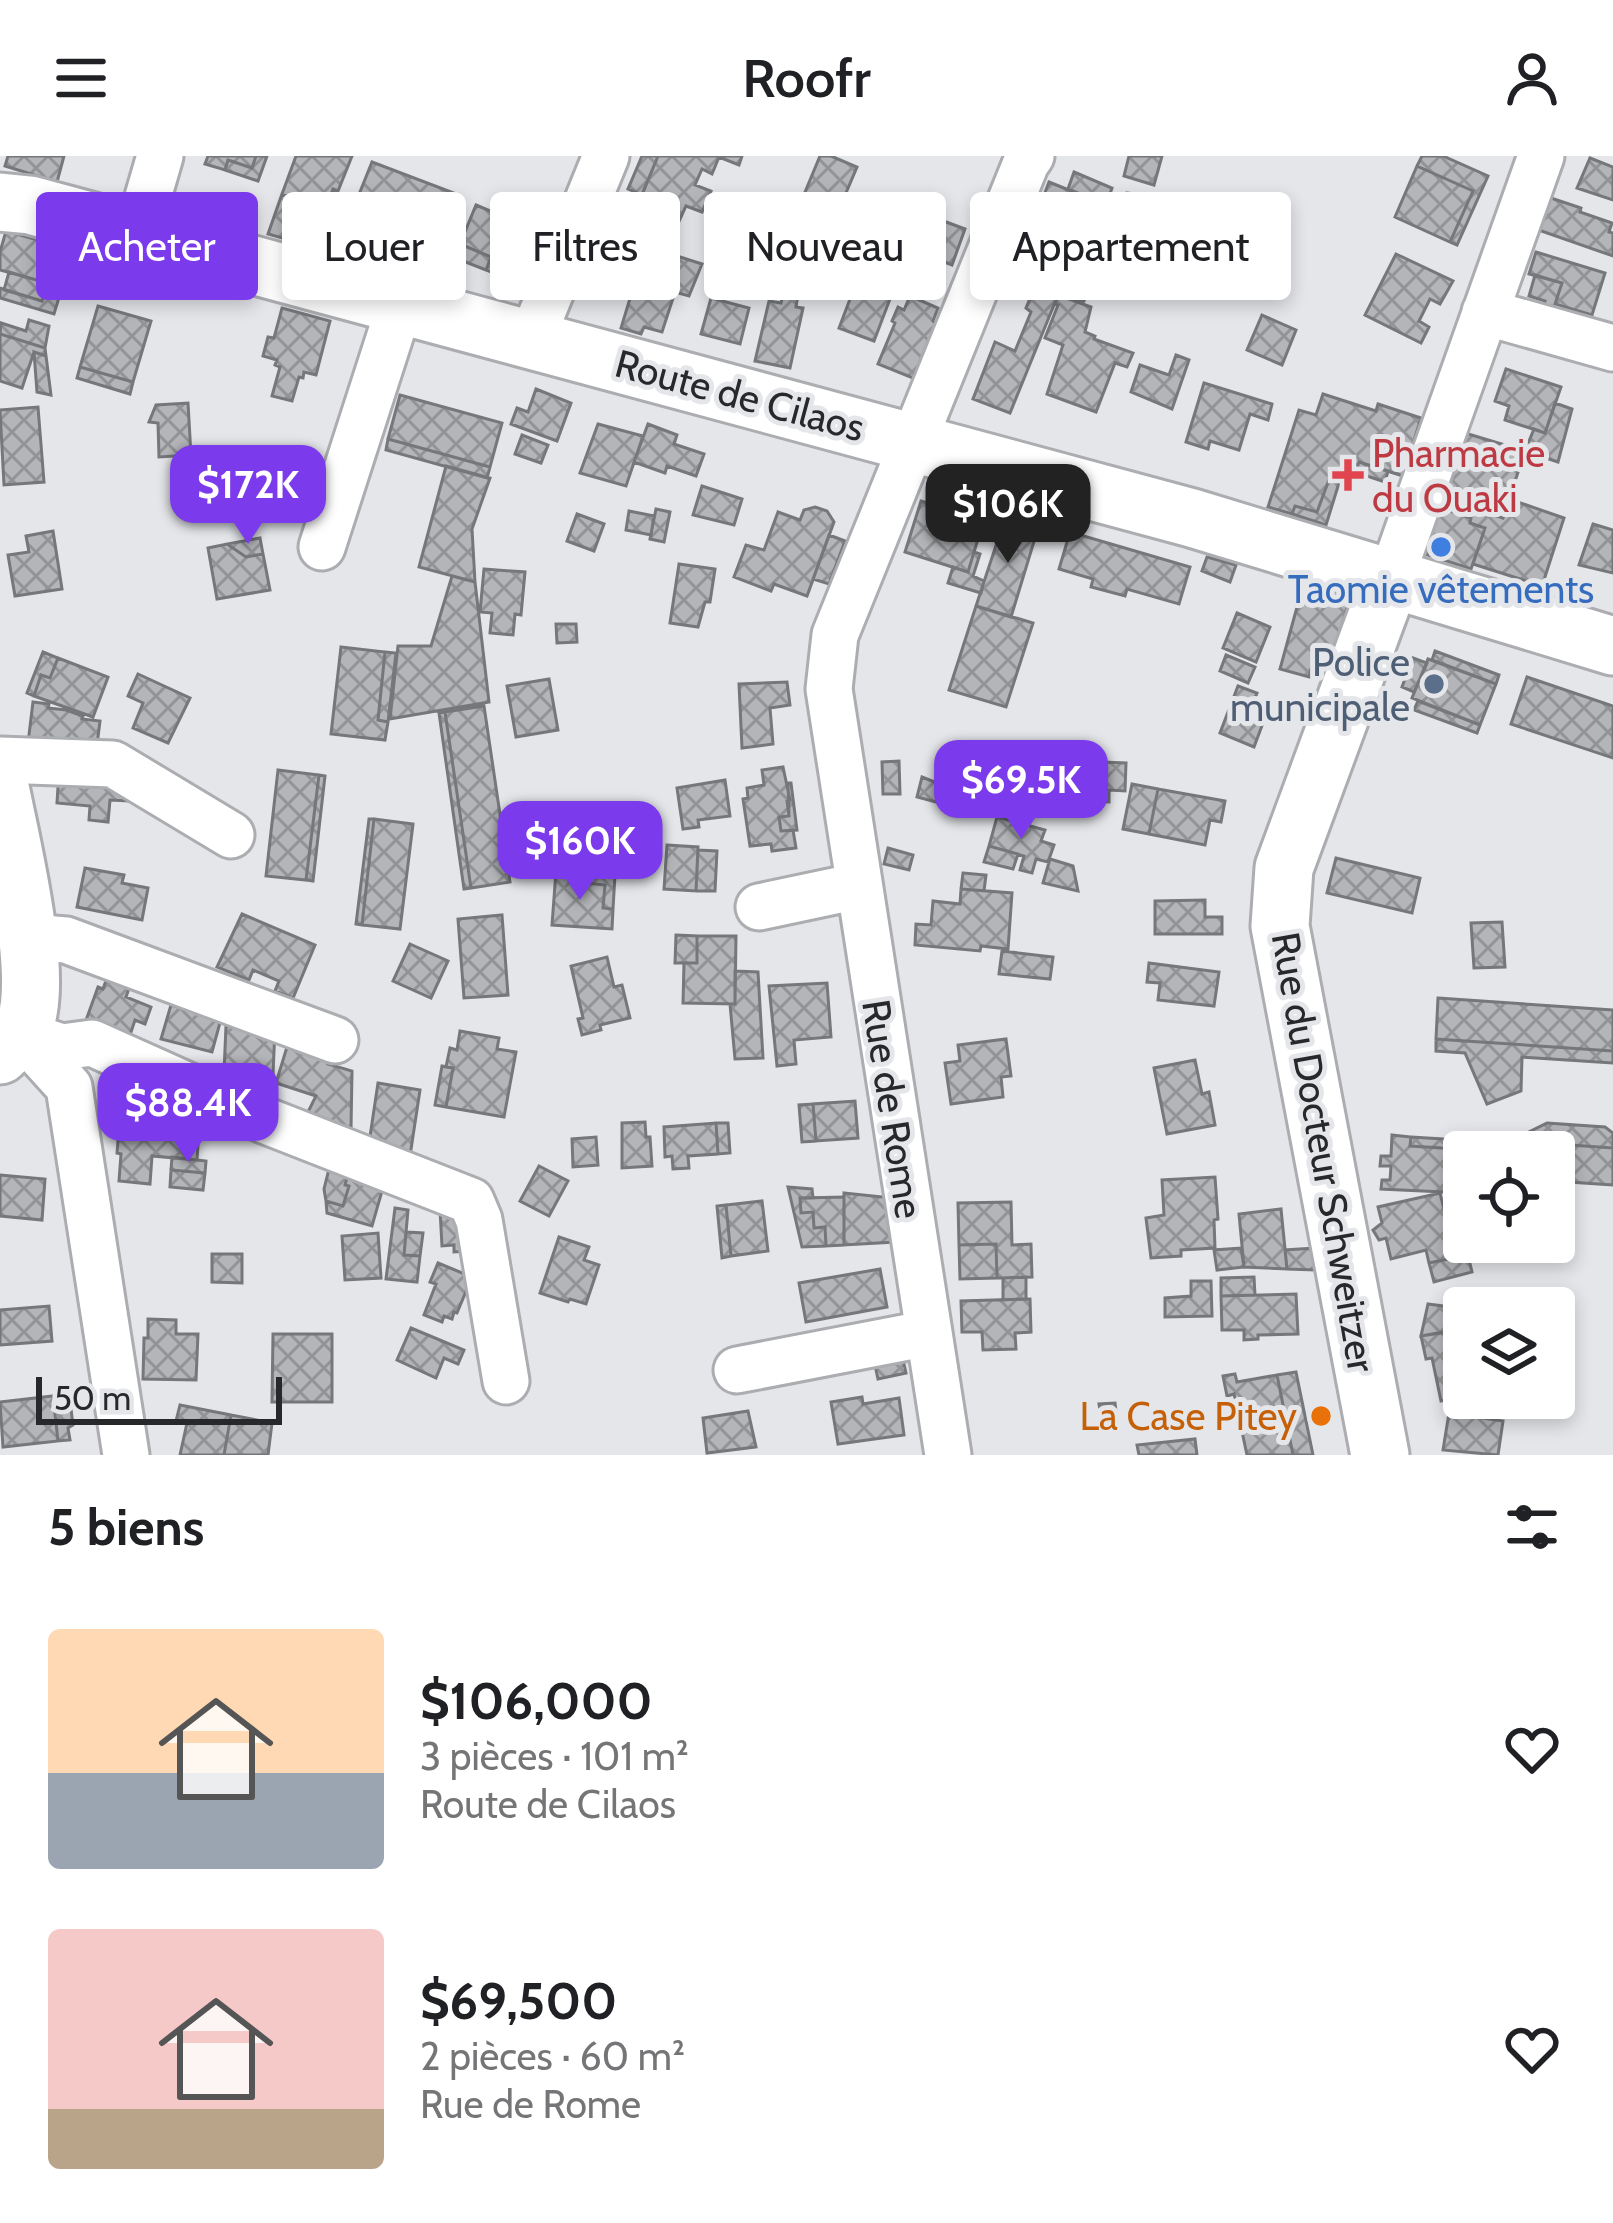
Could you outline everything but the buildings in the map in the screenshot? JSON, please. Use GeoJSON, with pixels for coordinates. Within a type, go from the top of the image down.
{"type":"FeatureCollection","features":[{"type":"Feature","properties":{"kind":"main road","name":"Route de Cilaos"},"geometry":{"type":"LineString","coordinates":[[0,202],[36,208]]}},
{"type":"Feature","properties":{"kind":"main road","name":"Route de Cilaos"},"geometry":{"type":"LineString","coordinates":[[258,267],[1192,518],[1613,646]]}},
{"type":"Feature","properties":{"kind":"main road","name":"Rue du Docteur Schweitzer"},"geometry":{"type":"LineString","coordinates":[[1380,1455],[1280,926],[1284,868],[1391,578]]}},
{"type":"Feature","properties":{"kind":"main road"},"geometry":{"type":"LineString","coordinates":[[3,815],[29,937],[29,999],[11,1044]]}},
{"type":"Feature","properties":{"kind":"street"},"geometry":{"type":"LineString","coordinates":[[150,192],[160,156]]}},
{"type":"Feature","properties":{"kind":"street"},"geometry":{"type":"LineString","coordinates":[[531,340],[606,156]]}},
{"type":"Feature","properties":{"kind":"street","name":"Rue de Rome"},"geometry":{"type":"LineString","coordinates":[[948,1455],[829,689],[835,635],[1031,156]]}},
{"type":"Feature","properties":{"kind":"street"},"geometry":{"type":"LineString","coordinates":[[1391,578],[1541,156]]}},
{"type":"Feature","properties":{"kind":"street"},"geometry":{"type":"LineString","coordinates":[[322,547],[400,305]]}},
{"type":"Feature","properties":{"kind":"street"},"geometry":{"type":"LineString","coordinates":[[1484,312],[1613,348]]}},
{"type":"Feature","properties":{"kind":"street"},"geometry":{"type":"LineString","coordinates":[[0,760],[113,764],[231,835]]}},
{"type":"Feature","properties":{"kind":"street"},"geometry":{"type":"LineString","coordinates":[[758,907],[858,886]]}},
{"type":"Feature","properties":{"kind":"street"},"geometry":{"type":"LineString","coordinates":[[29,937],[66,940],[335,1040]]}},
{"type":"Feature","properties":{"kind":"street"},"geometry":{"type":"LineString","coordinates":[[11,1044],[62,1047],[92,1043],[264,1120],[471,1201],[479,1220],[506,1382]]}},
{"type":"Feature","properties":{"kind":"street"},"geometry":{"type":"LineString","coordinates":[[11,1044],[69,1087],[126,1455]]}},
{"type":"Feature","properties":{"kind":"street"},"geometry":{"type":"LineString","coordinates":[[737,1370],[929,1333]]}},
{"type":"Feature","properties":{"kind":"place","name":"Pharmacie du Ouaki"},"geometry":{"type":"Point","coordinates":[1348,475]}},
{"type":"Feature","properties":{"kind":"place","name":"Taomie vêtements"},"geometry":{"type":"Point","coordinates":[1441,547]}},
{"type":"Feature","properties":{"kind":"place","name":"Police municipale"},"geometry":{"type":"Point","coordinates":[1434,684]}},
{"type":"Feature","properties":{"kind":"place","name":"La Case Pitey"},"geometry":{"type":"Point","coordinates":[1321,1416]}}]}
